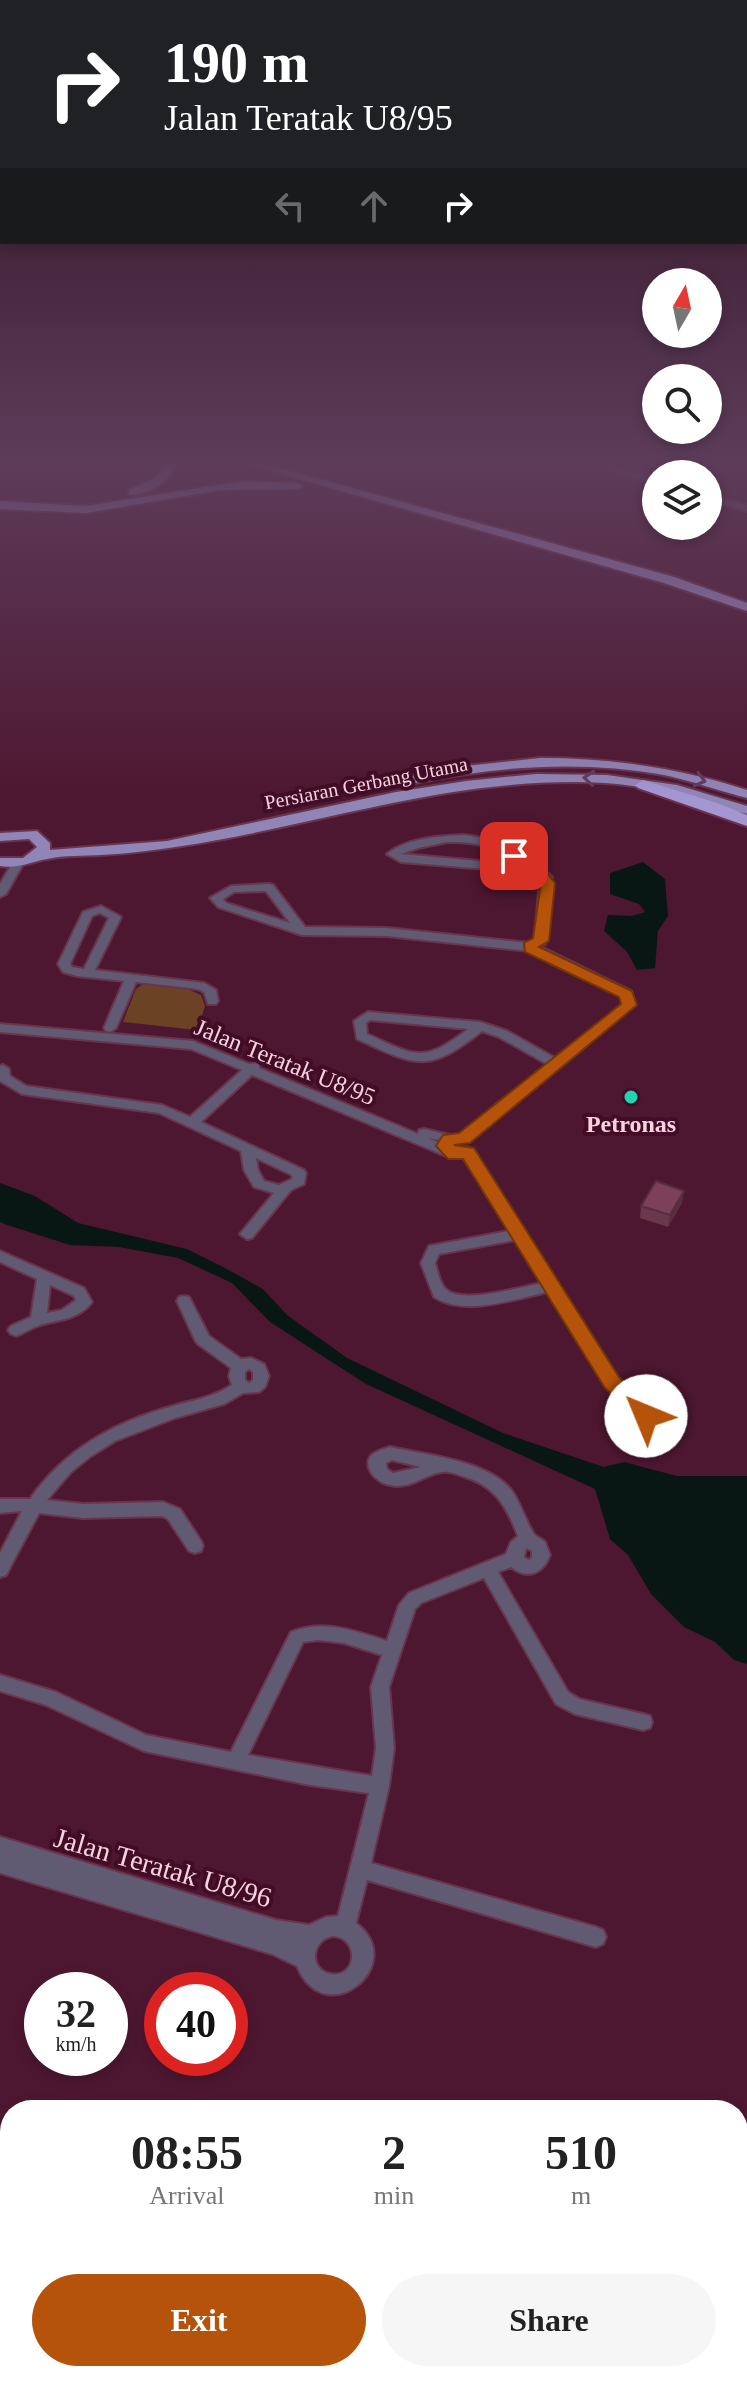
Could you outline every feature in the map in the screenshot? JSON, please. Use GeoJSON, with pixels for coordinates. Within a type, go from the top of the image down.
{"type":"FeatureCollection","features":[{"type":"Feature","properties":{"kind":"highway"},"geometry":{"type":"LineString","coordinates":[[643,573],[747,607]]}},
{"type":"Feature","properties":{"kind":"highway"},"geometry":{"type":"LineString","coordinates":[[673,573],[747,595]]}},
{"type":"Feature","properties":{"kind":"highway"},"geometry":{"type":"LineString","coordinates":[[692,587],[747,614]]}},
{"type":"Feature","properties":{"kind":"highway"},"geometry":{"type":"LineString","coordinates":[[643,785],[700,801],[747,821]]}},
{"type":"Feature","properties":{"kind":"main road","name":"Persiaran Gerbang Utama"},"geometry":{"type":"LineString","coordinates":[[0,862],[17,864],[42,848],[151,837],[462,768],[521,762],[638,767],[690,777],[747,794]]}},
{"type":"Feature","properties":{"kind":"main road","name":"Persiaran Gerbang Utama"},"geometry":{"type":"LineString","coordinates":[[0,837],[23,833],[42,848],[166,845],[436,786],[491,779],[568,776],[692,792],[747,810]]}},
{"type":"Feature","properties":{"kind":"street"},"geometry":{"type":"LineString","coordinates":[[538,870],[401,859],[393,854],[456,836],[475,837],[491,841],[538,870],[548,883],[538,947]]}},
{"type":"Feature","properties":{"kind":"street"},"geometry":{"type":"LineString","coordinates":[[0,894],[17,864]]}},
{"type":"Feature","properties":{"kind":"street"},"geometry":{"type":"LineString","coordinates":[[302,931],[269,887],[231,889],[216,898],[222,905],[302,931],[387,932],[538,947],[627,994],[630,1000],[626,1010],[459,1146],[612,1382],[646,1416]]}},
{"type":"Feature","properties":{"kind":"street"},"geometry":{"type":"LineString","coordinates":[[88,973],[115,917],[101,909],[87,914],[64,964],[67,969],[88,973],[200,986],[210,990],[212,1001]]}},
{"type":"Feature","properties":{"kind":"street"},"geometry":{"type":"LineString","coordinates":[[110,1028],[132,977]]}},
{"type":"Feature","properties":{"kind":"street"},"geometry":{"type":"LineString","coordinates":[[480,1026],[445,1054],[422,1061],[361,1036],[357,1030],[360,1021],[368,1016],[480,1026],[503,1034],[556,1064]]}},
{"type":"Feature","properties":{"kind":"street","name":"Jalan Teratak U8/95"},"geometry":{"type":"LineString","coordinates":[[0,1019],[186,1035],[254,1066]]}},
{"type":"Feature","properties":{"kind":"street","name":"Jalan Teratak U8/95"},"geometry":{"type":"LineString","coordinates":[[0,1028],[175,1042],[202,1048],[459,1146]]}},
{"type":"Feature","properties":{"kind":"street"},"geometry":{"type":"LineString","coordinates":[[193,1122],[254,1066]]}},
{"type":"Feature","properties":{"kind":"street"},"geometry":{"type":"LineString","coordinates":[[3,1069],[4,1078],[22,1090],[142,1103],[193,1122],[298,1171],[299,1181],[285,1189],[247,1234]]}},
{"type":"Feature","properties":{"kind":"street"},"geometry":{"type":"LineString","coordinates":[[247,1147],[251,1170],[259,1184],[285,1189]]}},
{"type":"Feature","properties":{"kind":"street"},"geometry":{"type":"LineString","coordinates":[[518,1234],[434,1250],[428,1263],[439,1293],[449,1300],[467,1301],[551,1286]]}},
{"type":"Feature","properties":{"kind":"street"},"geometry":{"type":"LineString","coordinates":[[0,1256],[79,1292],[86,1300],[66,1315],[38,1320],[16,1330]]}},
{"type":"Feature","properties":{"kind":"street"},"geometry":{"type":"LineString","coordinates":[[38,1320],[44,1278]]}},
{"type":"Feature","properties":{"kind":"street"},"geometry":{"type":"LineString","coordinates":[[0,1570],[33,1505],[49,1482],[75,1457],[107,1436],[228,1395],[242,1386],[255,1386],[263,1374],[255,1366],[241,1367],[203,1340],[184,1301]]}},
{"type":"Feature","properties":{"kind":"street"},"geometry":{"type":"LineString","coordinates":[[241,1367],[234,1377],[242,1386]]}},
{"type":"Feature","properties":{"kind":"street"},"geometry":{"type":"LineString","coordinates":[[345,1928],[380,1786],[385,1748],[380,1687],[408,1605],[415,1598],[514,1558],[526,1566],[539,1563],[542,1551],[528,1542],[517,1510],[501,1488],[487,1476],[442,1465]]}},
{"type":"Feature","properties":{"kind":"street"},"geometry":{"type":"LineString","coordinates":[[0,1506],[33,1505],[83,1511],[163,1509],[174,1514],[195,1546]]}},
{"type":"Feature","properties":{"kind":"street"},"geometry":{"type":"LineString","coordinates":[[487,1568],[562,1698],[575,1706],[643,1722]]}},
{"type":"Feature","properties":{"kind":"street"},"geometry":{"type":"LineString","coordinates":[[235,1762],[297,1637],[304,1632],[333,1635],[391,1650]]}},
{"type":"Feature","properties":{"kind":"street"},"geometry":{"type":"LineString","coordinates":[[0,1683],[50,1698],[144,1743],[380,1786]]}},
{"type":"Feature","properties":{"kind":"street","name":"Jalan Teratak U8/96"},"geometry":{"type":"LineString","coordinates":[[0,1846],[276,1930],[312,1935]]}},
{"type":"Feature","properties":{"kind":"street","name":"Jalan Teratak U8/96"},"geometry":{"type":"LineString","coordinates":[[0,1864],[274,1945],[305,1959]]}},
{"type":"Feature","properties":{"kind":"street"},"geometry":{"type":"LineString","coordinates":[[360,1869],[596,1937]]}},
{"type":"Feature","properties":{"kind":"street"},"geometry":{"type":"LineString","coordinates":[[328,1926],[345,1928],[362,1945],[363,1958],[355,1975],[337,1983],[324,1982],[313,1976],[305,1959],[306,1946],[312,1935],[328,1926]]}},
{"type":"Feature","properties":{"kind":"shaded area"},"geometry":{"type":"Polygon","coordinates":[[[643,862],[665,879],[668,916],[658,931],[655,968],[637,970],[627,952],[604,931],[608,915],[632,916],[645,912],[639,904],[610,894],[610,873],[643,862]]]}},
{"type":"Feature","properties":{"kind":"shaded area"},"geometry":{"type":"Polygon","coordinates":[[[143,984],[185,988],[201,995],[205,1006],[197,1030],[123,1022],[136,989],[143,984]]]}},
{"type":"Feature","properties":{"kind":"shaded area"},"geometry":{"type":"Polygon","coordinates":[[[0,1183],[35,1196],[78,1223],[187,1249],[263,1289],[287,1315],[347,1358],[503,1433],[604,1467],[624,1462],[677,1476],[747,1476],[747,1664],[734,1660],[715,1642],[684,1627],[651,1594],[628,1555],[610,1539],[595,1489],[366,1384],[270,1322],[232,1283],[178,1258],[119,1247],[70,1245],[0,1222],[0,1183]]]}},
{"type":"Feature","properties":{"kind":"building"},"geometry":{"type":"Polygon","coordinates":[[[656,1181],[684,1191],[670,1215],[641,1206],[656,1181]]]}},
{"type":"Feature","properties":{"kind":"place","name":"Petronas"},"geometry":{"type":"Point","coordinates":[631,1097]}},
{"type":"Feature","properties":{"kind":"route"},"geometry":{"type":"LineString","coordinates":[[514,856],[538,870],[548,883],[541,941],[532,943],[531,949],[627,994],[629,1005],[464,1138],[449,1139],[445,1146],[454,1154],[467,1152],[612,1382],[646,1416]]}}]}
